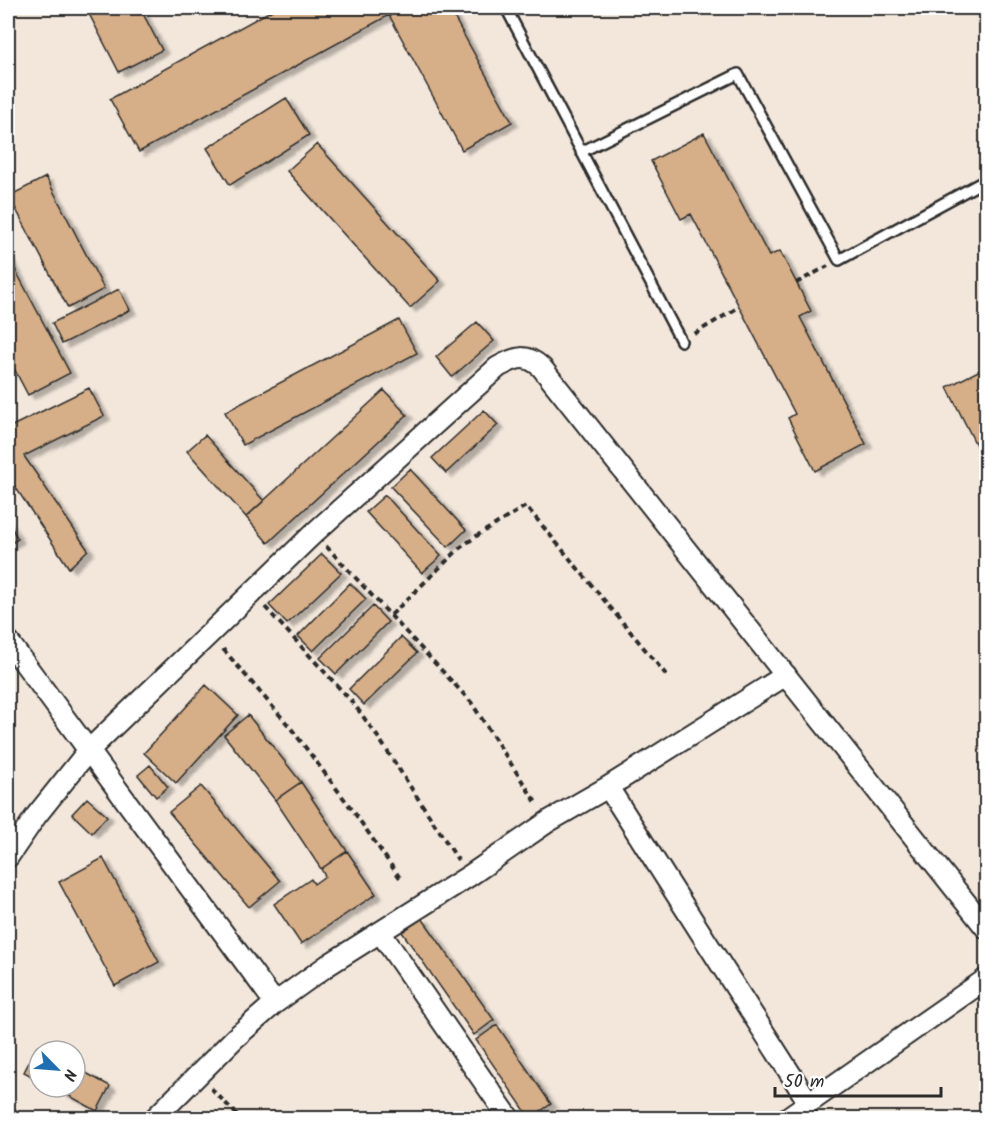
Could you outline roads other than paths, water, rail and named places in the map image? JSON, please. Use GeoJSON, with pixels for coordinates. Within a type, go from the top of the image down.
{"type":"FeatureCollection","features":[{"type":"Feature","properties":{"kind":"street"},"geometry":{"type":"LineString","coordinates":[[8,856],[36,816],[88,751],[251,592],[314,532],[498,367],[523,358],[533,359],[542,368],[987,928]]}},
{"type":"Feature","properties":{"kind":"street"},"geometry":{"type":"LineString","coordinates":[[8,641],[275,1003]]}},
{"type":"Feature","properties":{"kind":"street"},"geometry":{"type":"LineString","coordinates":[[154,1119],[275,1003],[328,964],[469,876],[549,821],[608,787],[786,675]]}},
{"type":"Feature","properties":{"kind":"street"},"geometry":{"type":"LineString","coordinates":[[608,787],[809,1103]]}},
{"type":"Feature","properties":{"kind":"street"},"geometry":{"type":"LineString","coordinates":[[380,932],[509,1119]]}},
{"type":"Feature","properties":{"kind":"street"},"geometry":{"type":"LineString","coordinates":[[787,1119],[987,979]]}},
{"type":"Feature","properties":{"kind":"lane"},"geometry":{"type":"LineString","coordinates":[[506,8],[681,341]]}},
{"type":"Feature","properties":{"kind":"lane"},"geometry":{"type":"LineString","coordinates":[[581,152],[738,75],[839,260],[987,180]]}}]}
